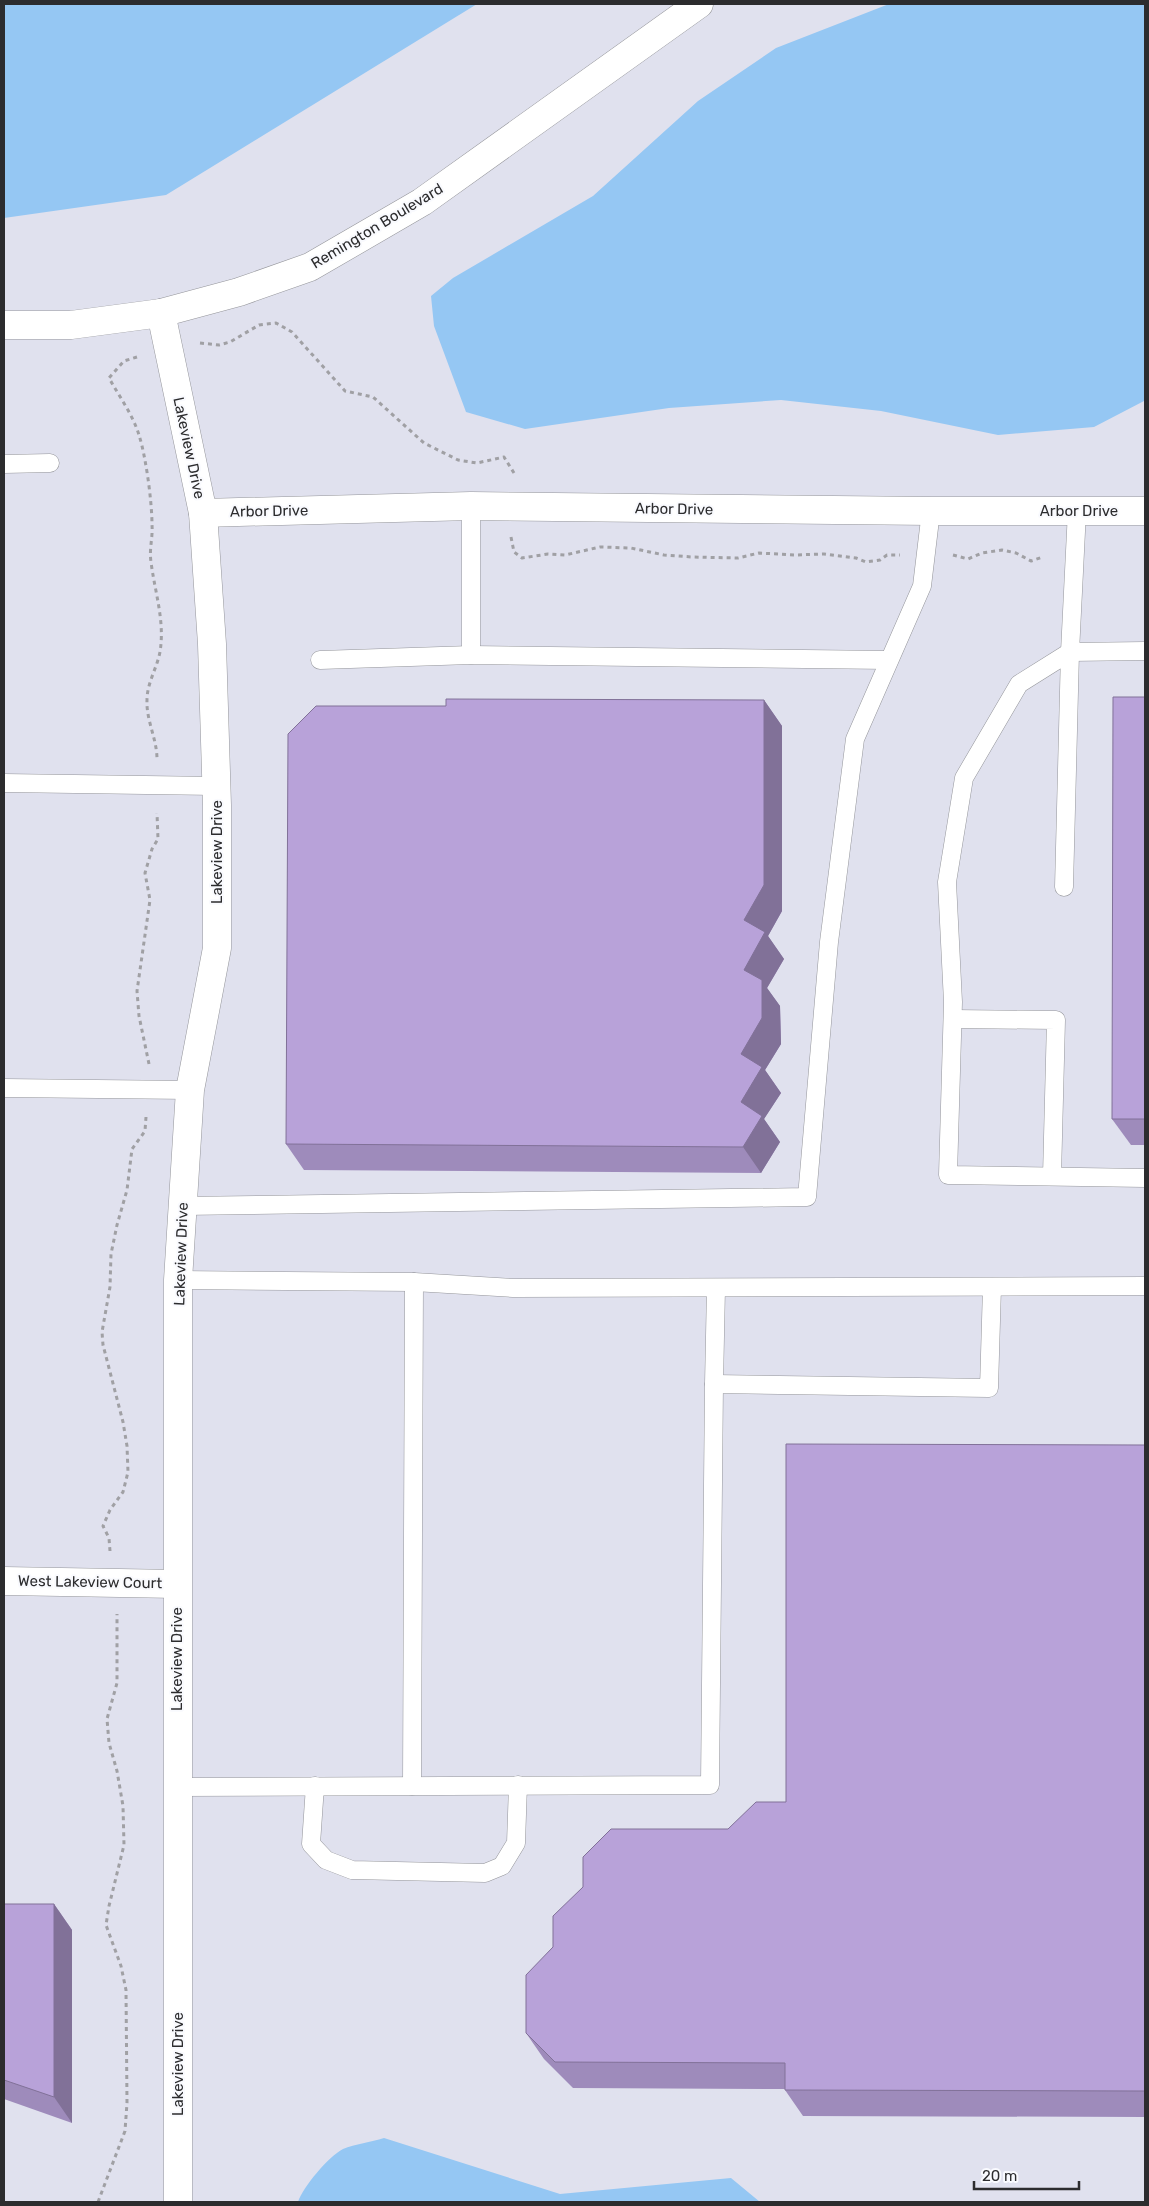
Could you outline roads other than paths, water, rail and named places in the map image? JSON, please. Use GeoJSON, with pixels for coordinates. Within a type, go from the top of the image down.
{"type":"FeatureCollection","features":[{"type":"Feature","properties":{"kind":"street","name":"Remington Boulevard"},"geometry":{"type":"LineString","coordinates":[[4,325],[71,325],[161,313],[240,292],[310,267],[422,202],[699,4]]}},
{"type":"Feature","properties":{"kind":"street","name":"Lakeview Drive"},"geometry":{"type":"LineString","coordinates":[[161,313],[203,513],[212,644],[216,786],[217,948],[190,1090],[178,1280],[180,1399],[177,1584],[178,2202]]}},
{"type":"Feature","properties":{"kind":"street","name":"Arbor Drive"},"geometry":{"type":"LineString","coordinates":[[203,513],[470,506],[931,511],[1145,511]]}},
{"type":"Feature","properties":{"kind":"street","name":"West Lakeview Court"},"geometry":{"type":"LineString","coordinates":[[4,1581],[177,1584]]}},
{"type":"Feature","properties":{"kind":"lane"},"geometry":{"type":"LineString","coordinates":[[4,464],[50,463]]}},
{"type":"Feature","properties":{"kind":"lane"},"geometry":{"type":"LineString","coordinates":[[470,506],[471,655]]}},
{"type":"Feature","properties":{"kind":"lane"},"geometry":{"type":"LineString","coordinates":[[182,1206],[807,1197],[829,942],[855,739],[922,586],[931,511]]}},
{"type":"Feature","properties":{"kind":"lane"},"geometry":{"type":"LineString","coordinates":[[1064,888],[1070,652],[1077,511]]}},
{"type":"Feature","properties":{"kind":"lane"},"geometry":{"type":"LineString","coordinates":[[1145,651],[1070,652],[1019,684],[964,778],[947,882],[953,1019],[948,1175],[1145,1178]]}},
{"type":"Feature","properties":{"kind":"lane"},"geometry":{"type":"LineString","coordinates":[[320,660],[471,655],[889,660]]}},
{"type":"Feature","properties":{"kind":"lane"},"geometry":{"type":"LineString","coordinates":[[4,783],[216,786]]}},
{"type":"Feature","properties":{"kind":"lane"},"geometry":{"type":"LineString","coordinates":[[953,1019],[1056,1020],[1052,1176]]}},
{"type":"Feature","properties":{"kind":"lane"},"geometry":{"type":"LineString","coordinates":[[4,1088],[190,1090]]}},
{"type":"Feature","properties":{"kind":"lane"},"geometry":{"type":"LineString","coordinates":[[178,1280],[414,1282],[512,1288],[1145,1286]]}},
{"type":"Feature","properties":{"kind":"lane"},"geometry":{"type":"LineString","coordinates":[[412,1786],[414,1282]]}},
{"type":"Feature","properties":{"kind":"lane"},"geometry":{"type":"LineString","coordinates":[[714,1384],[989,1388],[992,1286]]}},
{"type":"Feature","properties":{"kind":"lane"},"geometry":{"type":"LineString","coordinates":[[177,1787],[710,1785],[716,1288]]}},
{"type":"Feature","properties":{"kind":"lane"},"geometry":{"type":"LineString","coordinates":[[315,1786],[311,1844],[326,1860],[352,1870],[485,1873],[502,1866],[516,1843],[518,1785]]}},
{"type":"Feature","properties":{"kind":"water"},"geometry":{"type":"Polygon","coordinates":[[[4,4],[477,4],[166,195],[4,218],[4,4]]]}},
{"type":"Feature","properties":{"kind":"water"},"geometry":{"type":"Polygon","coordinates":[[[889,4],[1145,4],[1144,401],[1094,427],[998,435],[881,411],[781,400],[669,408],[525,429],[466,412],[434,326],[431,296],[453,278],[593,196],[698,101],[776,48],[889,4]]]}},
{"type":"Feature","properties":{"kind":"water"},"geometry":{"type":"Polygon","coordinates":[[[384,2138],[560,2194],[731,2178],[760,2202],[298,2202],[310,2181],[323,2165],[337,2153],[348,2147],[384,2138]]]}}]}
